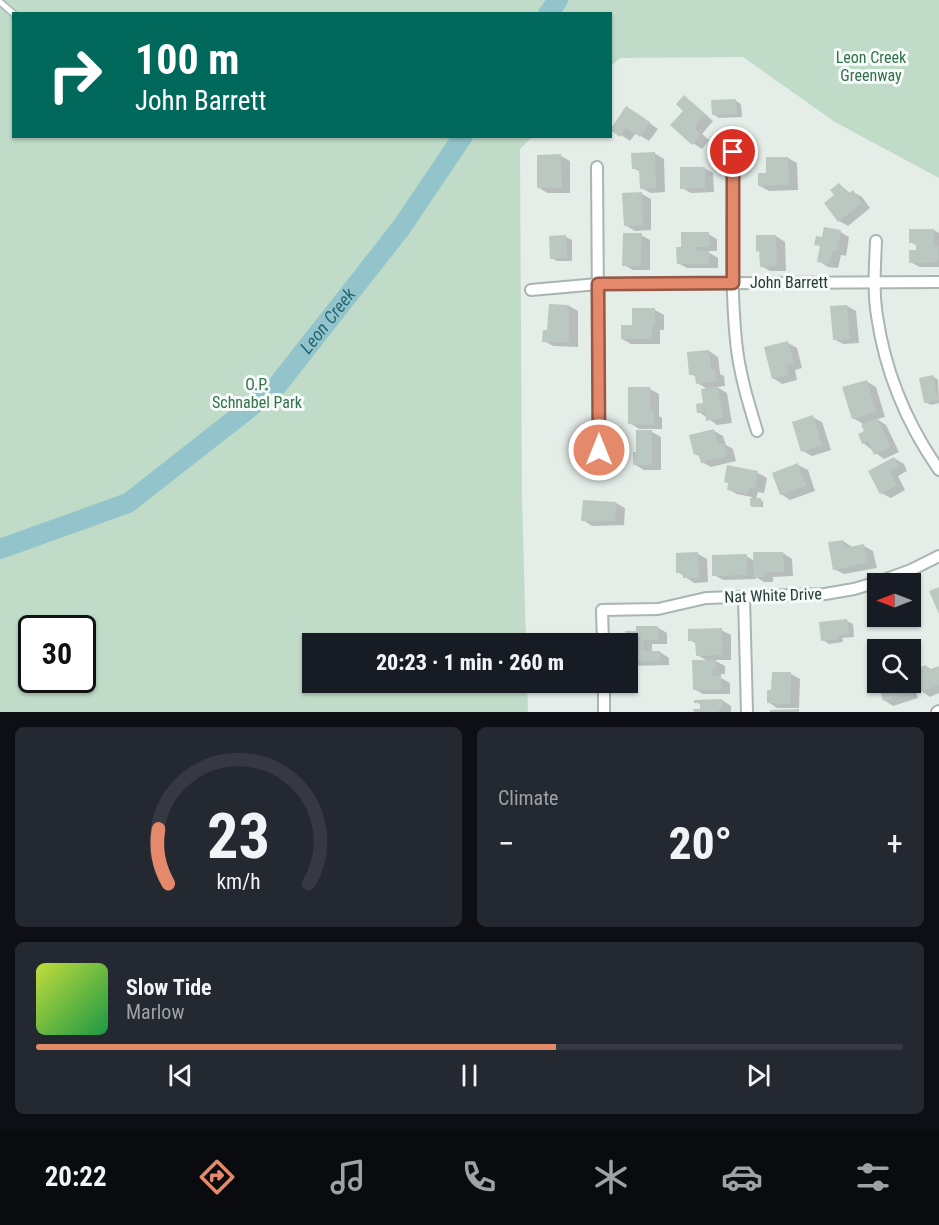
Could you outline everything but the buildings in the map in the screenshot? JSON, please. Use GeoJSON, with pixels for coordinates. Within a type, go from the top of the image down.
{"type":"FeatureCollection","features":[{"type":"Feature","properties":{"kind":"street"},"geometry":{"type":"LineString","coordinates":[[733,152],[733,283],[736,344],[746,396],[757,431]]}},
{"type":"Feature","properties":{"kind":"street"},"geometry":{"type":"LineString","coordinates":[[597,166],[599,450]]}},
{"type":"Feature","properties":{"kind":"street"},"geometry":{"type":"LineString","coordinates":[[876,241],[874,282],[883,348],[908,418],[939,470]]}},
{"type":"Feature","properties":{"kind":"street","name":"John Barrett"},"geometry":{"type":"LineString","coordinates":[[531,290],[598,284],[939,282]]}},
{"type":"Feature","properties":{"kind":"street","name":"Nat White Drive"},"geometry":{"type":"LineString","coordinates":[[603,633],[602,610],[658,609],[706,598],[825,594],[854,589],[911,570],[939,556]]}},
{"type":"Feature","properties":{"kind":"street"},"geometry":{"type":"LineString","coordinates":[[744,597],[747,712]]}},
{"type":"Feature","properties":{"kind":"street"},"geometry":{"type":"LineString","coordinates":[[604,693],[604,712]]}},
{"type":"Feature","properties":{"kind":"lane"},"geometry":{"type":"LineString","coordinates":[[0,2],[12,12]]}},
{"type":"Feature","properties":{"kind":"green space","name":"O.P. Schnabel Park"},"geometry":{"type":"Polygon","coordinates":[[[0,0],[939,0],[939,178],[835,122],[743,57],[620,58],[612,65],[612,12],[12,12],[12,138],[531,138],[520,149],[522,498],[526,633],[302,633],[302,693],[527,693],[528,712],[0,712],[0,0]]]}},
{"type":"Feature","properties":{"kind":"waterway","name":"Leon Creek"},"geometry":{"type":"LineString","coordinates":[[549,12],[558,0]]}},
{"type":"Feature","properties":{"kind":"waterway","name":"Leon Creek"},"geometry":{"type":"LineString","coordinates":[[0,549],[128,503],[276,387],[401,228],[462,138]]}},
{"type":"Feature","properties":{"kind":"route"},"geometry":{"type":"LineString","coordinates":[[599,450],[598,284],[733,283],[733,152]]}},
{"type":"Feature","properties":{"kind":"park label","name":"Leon Creek Greenway"},"geometry":{"type":"Point","coordinates":[871,66]}}]}
